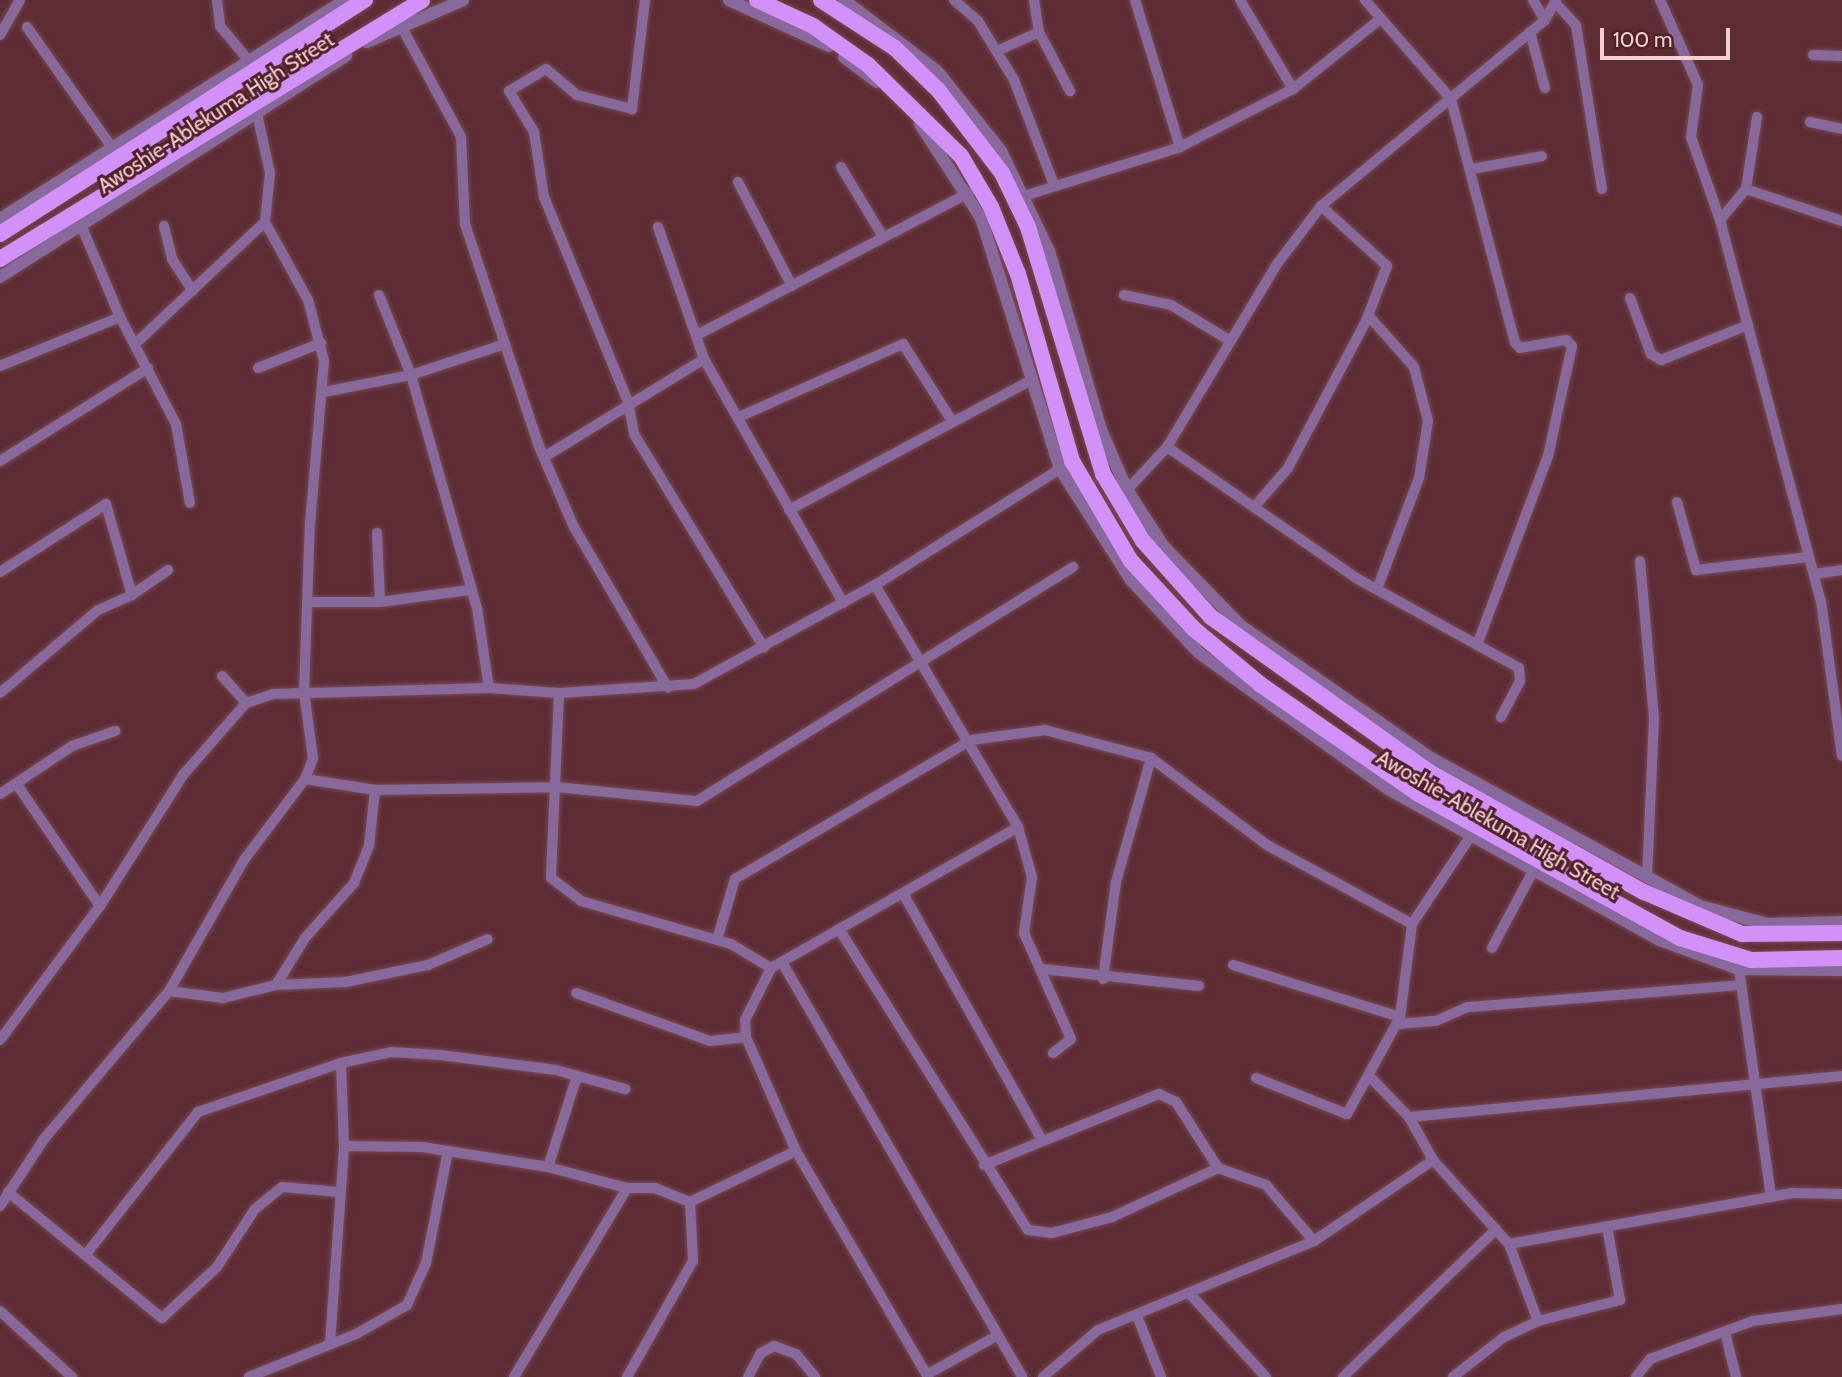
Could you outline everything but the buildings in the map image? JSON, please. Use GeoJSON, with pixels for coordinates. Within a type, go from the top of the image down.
{"type":"FeatureCollection","features":[{"type":"Feature","properties":{"kind":"main road","name":"Awoshie-Ablekuma High Street"},"geometry":{"type":"LineString","coordinates":[[0,234],[75,179],[306,31],[365,0]]}},
{"type":"Feature","properties":{"kind":"main road","name":"Awoshie-Ablekuma High Street"},"geometry":{"type":"LineString","coordinates":[[0,259],[150,175],[422,0]]}},
{"type":"Feature","properties":{"kind":"main road","name":"Awoshie-Ablekuma High Street"},"geometry":{"type":"LineString","coordinates":[[757,0],[813,26],[868,65],[961,156],[991,207],[1018,274],[1072,461],[1106,525],[1154,588],[1261,685],[1417,793],[1695,944],[1770,962],[1842,958]]}},
{"type":"Feature","properties":{"kind":"main road","name":"Awoshie-Ablekuma High Street"},"geometry":{"type":"LineString","coordinates":[[821,0],[912,65],[1002,173],[1049,291],[1093,451],[1143,541],[1221,625],[1393,740],[1429,772],[1722,928],[1779,937],[1842,933]]}},
{"type":"Feature","properties":{"kind":"main road"},"geometry":{"type":"LineString","coordinates":[[1417,793],[1429,772]]}},
{"type":"Feature","properties":{"kind":"street"},"geometry":{"type":"LineString","coordinates":[[0,35],[20,0]]}},
{"type":"Feature","properties":{"kind":"street"},"geometry":{"type":"LineString","coordinates":[[217,0],[220,26],[250,62]]}},
{"type":"Feature","properties":{"kind":"street","name":"Awoshie-Ablekuma High Street"},"geometry":{"type":"LineString","coordinates":[[0,219],[75,179],[111,146],[306,31],[345,0]]}},
{"type":"Feature","properties":{"kind":"street","name":"Awoshie-Ablekuma High Street"},"geometry":{"type":"LineString","coordinates":[[0,276],[81,225],[150,175],[257,114],[400,24],[463,0]]}},
{"type":"Feature","properties":{"kind":"street"},"geometry":{"type":"LineString","coordinates":[[645,0],[632,110],[577,95],[546,69],[509,91],[534,132],[544,197],[565,260],[628,402],[634,434],[764,648]]}},
{"type":"Feature","properties":{"kind":"street","name":"Awoshie-Ablekuma High Street"},"geometry":{"type":"LineString","coordinates":[[729,0],[822,41],[876,81],[918,122],[968,193],[1008,288],[1060,469],[1131,580],[1199,653],[1390,790],[1532,873],[1683,952],[1739,969],[1842,970]]}},
{"type":"Feature","properties":{"kind":"street","name":"Awoshie-Ablekuma High Street"},"geometry":{"type":"LineString","coordinates":[[844,0],[937,71],[1027,195],[1063,293],[1101,430],[1127,490],[1164,547],[1241,626],[1393,740],[1561,840],[1647,877],[1700,906],[1747,921],[1842,922]]}},
{"type":"Feature","properties":{"kind":"street"},"geometry":{"type":"LineString","coordinates":[[954,0],[998,51],[1054,185]]}},
{"type":"Feature","properties":{"kind":"street"},"geometry":{"type":"LineString","coordinates":[[1034,0],[1039,32],[1070,91]]}},
{"type":"Feature","properties":{"kind":"street"},"geometry":{"type":"LineString","coordinates":[[1135,0],[1180,146]]}},
{"type":"Feature","properties":{"kind":"street"},"geometry":{"type":"LineString","coordinates":[[1240,0],[1293,89]]}},
{"type":"Feature","properties":{"kind":"street"},"geometry":{"type":"LineString","coordinates":[[1365,0],[1378,21],[1451,99],[1472,169],[1515,343],[1520,348],[1566,340],[1572,346],[1548,456],[1477,645]]}},
{"type":"Feature","properties":{"kind":"street"},"geometry":{"type":"LineString","coordinates":[[1533,0],[1545,20]]}},
{"type":"Feature","properties":{"kind":"street"},"geometry":{"type":"LineString","coordinates":[[1660,0],[1698,86],[1691,136],[1720,220],[1814,574],[1831,651],[1842,756]]}},
{"type":"Feature","properties":{"kind":"street"},"geometry":{"type":"LineString","coordinates":[[1127,490],[1167,447],[1229,340],[1321,206],[1545,20],[1555,1],[1576,26],[1602,189]]}},
{"type":"Feature","properties":{"kind":"street"},"geometry":{"type":"LineString","coordinates":[[1027,195],[1180,146],[1293,89],[1378,21]]}},
{"type":"Feature","properties":{"kind":"street"},"geometry":{"type":"LineString","coordinates":[[400,24],[461,137],[464,224],[544,457],[574,527],[668,688]]}},
{"type":"Feature","properties":{"kind":"street"},"geometry":{"type":"LineString","coordinates":[[27,27],[111,146]]}},
{"type":"Feature","properties":{"kind":"street"},"geometry":{"type":"LineString","coordinates":[[998,51],[1039,32]]}},
{"type":"Feature","properties":{"kind":"street"},"geometry":{"type":"LineString","coordinates":[[1530,32],[1545,88]]}},
{"type":"Feature","properties":{"kind":"street"},"geometry":{"type":"LineString","coordinates":[[1813,55],[1842,56]]}},
{"type":"Feature","properties":{"kind":"street"},"geometry":{"type":"LineString","coordinates":[[0,1206],[8,1192],[169,991],[244,860],[305,779],[314,754],[304,692],[307,602],[324,392],[321,343],[308,300],[265,222],[270,173],[257,114]]}},
{"type":"Feature","properties":{"kind":"street"},"geometry":{"type":"LineString","coordinates":[[1720,220],[1746,189],[1758,117]]}},
{"type":"Feature","properties":{"kind":"street"},"geometry":{"type":"LineString","coordinates":[[1810,122],[1842,129]]}},
{"type":"Feature","properties":{"kind":"street"},"geometry":{"type":"LineString","coordinates":[[1472,169],[1542,156]]}},
{"type":"Feature","properties":{"kind":"street"},"geometry":{"type":"LineString","coordinates":[[841,167],[883,237]]}},
{"type":"Feature","properties":{"kind":"street"},"geometry":{"type":"LineString","coordinates":[[738,182],[792,286]]}},
{"type":"Feature","properties":{"kind":"street"},"geometry":{"type":"LineString","coordinates":[[1746,189],[1842,221]]}},
{"type":"Feature","properties":{"kind":"street"},"geometry":{"type":"LineString","coordinates":[[697,335],[968,193]]}},
{"type":"Feature","properties":{"kind":"street"},"geometry":{"type":"LineString","coordinates":[[1255,506],[1288,468],[1368,315],[1387,264],[1321,206]]}},
{"type":"Feature","properties":{"kind":"street"},"geometry":{"type":"LineString","coordinates":[[135,344],[265,222]]}},
{"type":"Feature","properties":{"kind":"street"},"geometry":{"type":"LineString","coordinates":[[81,225],[120,317],[176,424],[190,503]]}},
{"type":"Feature","properties":{"kind":"street"},"geometry":{"type":"LineString","coordinates":[[164,226],[172,259],[193,291]]}},
{"type":"Feature","properties":{"kind":"street"},"geometry":{"type":"LineString","coordinates":[[658,227],[704,359],[843,603]]}},
{"type":"Feature","properties":{"kind":"street"},"geometry":{"type":"LineString","coordinates":[[379,295],[411,375],[469,590],[489,688]]}},
{"type":"Feature","properties":{"kind":"street"},"geometry":{"type":"LineString","coordinates":[[1124,295],[1171,305],[1229,340]]}},
{"type":"Feature","properties":{"kind":"street"},"geometry":{"type":"LineString","coordinates":[[1630,298],[1651,354],[1661,360],[1748,325]]}},
{"type":"Feature","properties":{"kind":"street"},"geometry":{"type":"LineString","coordinates":[[1368,315],[1414,367],[1428,421],[1419,478],[1377,589]]}},
{"type":"Feature","properties":{"kind":"street"},"geometry":{"type":"LineString","coordinates":[[0,366],[120,317]]}},
{"type":"Feature","properties":{"kind":"street"},"geometry":{"type":"LineString","coordinates":[[258,368],[321,343]]}},
{"type":"Feature","properties":{"kind":"street"},"geometry":{"type":"LineString","coordinates":[[324,392],[411,375],[505,344]]}},
{"type":"Feature","properties":{"kind":"street"},"geometry":{"type":"LineString","coordinates":[[739,417],[903,344],[952,421]]}},
{"type":"Feature","properties":{"kind":"street"},"geometry":{"type":"LineString","coordinates":[[544,457],[628,402],[704,359]]}},
{"type":"Feature","properties":{"kind":"street"},"geometry":{"type":"LineString","coordinates":[[0,461],[148,369]]}},
{"type":"Feature","properties":{"kind":"street"},"geometry":{"type":"LineString","coordinates":[[789,510],[1033,379]]}},
{"type":"Feature","properties":{"kind":"street"},"geometry":{"type":"LineString","coordinates":[[1167,447],[1377,589],[1477,645],[1522,674],[1501,717]]}},
{"type":"Feature","properties":{"kind":"street"},"geometry":{"type":"LineString","coordinates":[[0,1040],[100,906],[183,775],[246,703],[304,692],[489,688],[559,692],[668,688],[694,684],[875,585],[1060,469]]}},
{"type":"Feature","properties":{"kind":"street"},"geometry":{"type":"LineString","coordinates":[[1677,502],[1696,570],[1808,557]]}},
{"type":"Feature","properties":{"kind":"street"},"geometry":{"type":"LineString","coordinates":[[1,568],[106,504],[132,594]]}},
{"type":"Feature","properties":{"kind":"street"},"geometry":{"type":"LineString","coordinates":[[377,533],[380,602]]}},
{"type":"Feature","properties":{"kind":"street"},"geometry":{"type":"LineString","coordinates":[[1640,561],[1654,727],[1647,877]]}},
{"type":"Feature","properties":{"kind":"street"},"geometry":{"type":"LineString","coordinates":[[305,779],[375,790],[556,787],[697,801],[920,666],[1073,566]]}},
{"type":"Feature","properties":{"kind":"street"},"geometry":{"type":"LineString","coordinates":[[0,693],[98,610],[132,594],[168,570]]}},
{"type":"Feature","properties":{"kind":"street"},"geometry":{"type":"LineString","coordinates":[[1814,574],[1842,570]]}},
{"type":"Feature","properties":{"kind":"street"},"geometry":{"type":"LineString","coordinates":[[875,585],[920,666],[971,740],[1018,827],[1032,877],[1024,933],[1043,970],[1071,1039],[1053,1053]]}},
{"type":"Feature","properties":{"kind":"street"},"geometry":{"type":"LineString","coordinates":[[307,602],[380,602],[469,590]]}},
{"type":"Feature","properties":{"kind":"street"},"geometry":{"type":"LineString","coordinates":[[222,676],[246,703]]}},
{"type":"Feature","properties":{"kind":"street"},"geometry":{"type":"LineString","coordinates":[[559,692],[556,787],[548,870],[555,882],[581,901],[634,921],[717,940],[771,968]]}},
{"type":"Feature","properties":{"kind":"street"},"geometry":{"type":"LineString","coordinates":[[717,940],[733,881],[971,740],[1045,730],[1151,758],[1267,845],[1412,924]]}},
{"type":"Feature","properties":{"kind":"street"},"geometry":{"type":"LineString","coordinates":[[0,793],[18,786],[72,746],[115,731]]}},
{"type":"Feature","properties":{"kind":"street"},"geometry":{"type":"LineString","coordinates":[[1103,979],[1116,883],[1151,758]]}},
{"type":"Feature","properties":{"kind":"street"},"geometry":{"type":"LineString","coordinates":[[18,786],[100,906]]}},
{"type":"Feature","properties":{"kind":"street"},"geometry":{"type":"LineString","coordinates":[[276,985],[305,938],[354,883],[369,846],[375,790]]}},
{"type":"Feature","properties":{"kind":"street"},"geometry":{"type":"LineString","coordinates":[[998,1335],[928,1376],[796,1151],[746,1037],[751,1000],[771,968],[783,964],[839,929],[905,897],[1018,827]]}},
{"type":"Feature","properties":{"kind":"street"},"geometry":{"type":"LineString","coordinates":[[1256,1077],[1347,1114],[1372,1079],[1399,1020],[1412,924],[1470,837]]}},
{"type":"Feature","properties":{"kind":"street"},"geometry":{"type":"LineString","coordinates":[[1492,948],[1532,873]]}},
{"type":"Feature","properties":{"kind":"street"},"geometry":{"type":"LineString","coordinates":[[905,897],[1041,1138]]}},
{"type":"Feature","properties":{"kind":"street"},"geometry":{"type":"LineString","coordinates":[[839,929],[1018,1220],[1041,1234],[1112,1217],[1218,1168]]}},
{"type":"Feature","properties":{"kind":"street"},"geometry":{"type":"LineString","coordinates":[[169,991],[238,997],[276,985],[346,982],[414,968],[488,939]]}},
{"type":"Feature","properties":{"kind":"street"},"geometry":{"type":"LineString","coordinates":[[783,964],[1022,1377]]}},
{"type":"Feature","properties":{"kind":"street"},"geometry":{"type":"LineString","coordinates":[[1233,965],[1399,1020],[1436,1020],[1468,1007],[1741,985]]}},
{"type":"Feature","properties":{"kind":"street"},"geometry":{"type":"LineString","coordinates":[[1739,969],[1771,1197]]}},
{"type":"Feature","properties":{"kind":"street"},"geometry":{"type":"LineString","coordinates":[[1043,970],[1103,979],[1199,986]]}},
{"type":"Feature","properties":{"kind":"street"},"geometry":{"type":"LineString","coordinates":[[576,993],[710,1041],[746,1037]]}},
{"type":"Feature","properties":{"kind":"street"},"geometry":{"type":"LineString","coordinates":[[86,1253],[198,1112],[341,1063],[391,1052],[440,1055],[577,1076],[625,1089]]}},
{"type":"Feature","properties":{"kind":"street"},"geometry":{"type":"LineString","coordinates":[[330,1343],[344,1146],[341,1063]]}},
{"type":"Feature","properties":{"kind":"street"},"geometry":{"type":"LineString","coordinates":[[548,1167],[577,1076]]}},
{"type":"Feature","properties":{"kind":"street"},"geometry":{"type":"LineString","coordinates":[[1409,1116],[1842,1076]]}},
{"type":"Feature","properties":{"kind":"street"},"geometry":{"type":"LineString","coordinates":[[1372,1079],[1409,1116],[1433,1160],[1509,1244],[1538,1321]]}},
{"type":"Feature","properties":{"kind":"street"},"geometry":{"type":"LineString","coordinates":[[984,1165],[1041,1138],[1163,1094],[1185,1113],[1218,1168],[1266,1185],[1314,1241]]}},
{"type":"Feature","properties":{"kind":"street"},"geometry":{"type":"LineString","coordinates":[[344,1146],[448,1151],[548,1167],[627,1188],[655,1188],[690,1202],[796,1151]]}},
{"type":"Feature","properties":{"kind":"street"},"geometry":{"type":"LineString","coordinates":[[249,1377],[330,1343],[414,1295],[448,1151]]}},
{"type":"Feature","properties":{"kind":"street"},"geometry":{"type":"LineString","coordinates":[[1043,1377],[1098,1330],[1314,1241],[1433,1160]]}},
{"type":"Feature","properties":{"kind":"street"},"geometry":{"type":"LineString","coordinates":[[8,1192],[86,1253],[148,1313],[162,1318],[217,1267],[255,1209],[282,1187],[339,1192]]}},
{"type":"Feature","properties":{"kind":"street"},"geometry":{"type":"LineString","coordinates":[[514,1377],[627,1188]]}},
{"type":"Feature","properties":{"kind":"street"},"geometry":{"type":"LineString","coordinates":[[1509,1244],[1771,1197],[1842,1194]]}},
{"type":"Feature","properties":{"kind":"street"},"geometry":{"type":"LineString","coordinates":[[627,1377],[693,1261],[690,1202]]}},
{"type":"Feature","properties":{"kind":"street"},"geometry":{"type":"LineString","coordinates":[[1453,1377],[1504,1337],[1538,1321],[1620,1300],[1607,1226]]}},
{"type":"Feature","properties":{"kind":"street"},"geometry":{"type":"LineString","coordinates":[[1343,1377],[1496,1229]]}},
{"type":"Feature","properties":{"kind":"street"},"geometry":{"type":"LineString","coordinates":[[1189,1293],[1266,1377]]}},
{"type":"Feature","properties":{"kind":"street"},"geometry":{"type":"LineString","coordinates":[[1636,1377],[1650,1359],[1725,1332],[1842,1309]]}},
{"type":"Feature","properties":{"kind":"street"},"geometry":{"type":"LineString","coordinates":[[0,1311],[72,1377]]}},
{"type":"Feature","properties":{"kind":"street"},"geometry":{"type":"LineString","coordinates":[[1137,1316],[1161,1377]]}},
{"type":"Feature","properties":{"kind":"street"},"geometry":{"type":"LineString","coordinates":[[1725,1332],[1736,1377]]}},
{"type":"Feature","properties":{"kind":"street"},"geometry":{"type":"LineString","coordinates":[[748,1377],[761,1353],[774,1346],[796,1354],[815,1377]]}}]}
